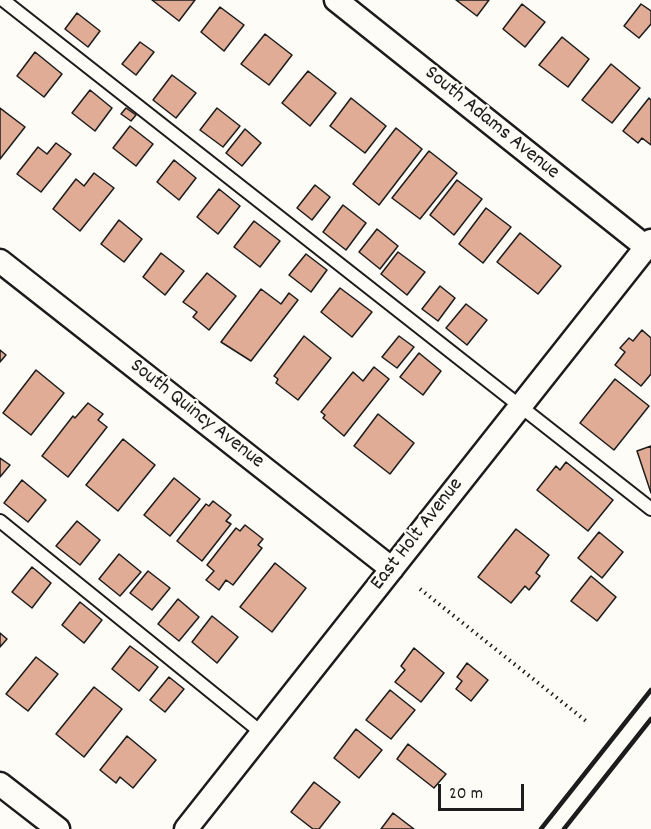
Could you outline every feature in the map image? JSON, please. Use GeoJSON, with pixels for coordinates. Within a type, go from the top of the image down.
{"type":"FeatureCollection","features":[{"type":"Feature","properties":{"kind":"street","name":"South Adams Avenue"},"geometry":{"type":"LineString","coordinates":[[336,0],[649,244]]}},
{"type":"Feature","properties":{"kind":"street","name":"East Holt Avenue"},"geometry":{"type":"LineString","coordinates":[[186,829],[649,244]]}},
{"type":"Feature","properties":{"kind":"street","name":"South Quincy Avenue"},"geometry":{"type":"LineString","coordinates":[[0,261],[392,569]]}},
{"type":"Feature","properties":{"kind":"street"},"geometry":{"type":"LineString","coordinates":[[0,784],[58,829]]}},
{"type":"Feature","properties":{"kind":"lane"},"geometry":{"type":"LineString","coordinates":[[3,0],[651,509]]}},
{"type":"Feature","properties":{"kind":"lane"},"geometry":{"type":"LineString","coordinates":[[0,521],[262,733]]}},
{"type":"Feature","properties":{"kind":"path"},"geometry":{"type":"LineString","coordinates":[[420,589],[586,721]]}},
{"type":"Feature","properties":{"kind":"building"},"geometry":{"type":"Polygon","coordinates":[[[152,0],[195,0],[179,21],[152,0]]]}},
{"type":"Feature","properties":{"kind":"building"},"geometry":{"type":"Polygon","coordinates":[[[456,0],[489,0],[477,16],[456,0]]]}},
{"type":"Feature","properties":{"kind":"building"},"geometry":{"type":"Polygon","coordinates":[[[522,4],[545,22],[525,47],[503,29],[522,4]]]}},
{"type":"Feature","properties":{"kind":"building"},"geometry":{"type":"Polygon","coordinates":[[[641,4],[651,11],[651,24],[639,38],[624,26],[641,4]]]}},
{"type":"Feature","properties":{"kind":"building"},"geometry":{"type":"Polygon","coordinates":[[[220,7],[244,25],[224,51],[201,32],[220,7]]]}},
{"type":"Feature","properties":{"kind":"building"},"geometry":{"type":"Polygon","coordinates":[[[77,13],[100,31],[88,47],[65,29],[77,13]]]}},
{"type":"Feature","properties":{"kind":"building"},"geometry":{"type":"Polygon","coordinates":[[[265,34],[292,55],[269,85],[241,64],[265,34]]]}},
{"type":"Feature","properties":{"kind":"building"},"geometry":{"type":"Polygon","coordinates":[[[562,37],[589,59],[568,87],[539,65],[562,37]]]}},
{"type":"Feature","properties":{"kind":"building"},"geometry":{"type":"Polygon","coordinates":[[[140,42],[154,52],[136,75],[122,64],[140,42]]]}},
{"type":"Feature","properties":{"kind":"building"},"geometry":{"type":"Polygon","coordinates":[[[35,52],[62,74],[44,97],[17,76],[35,52]]]}},
{"type":"Feature","properties":{"kind":"building"},"geometry":{"type":"Polygon","coordinates":[[[611,64],[640,88],[612,123],[582,100],[611,64]]]}},
{"type":"Feature","properties":{"kind":"building"},"geometry":{"type":"Polygon","coordinates":[[[308,71],[336,93],[310,126],[282,103],[308,71]]]}},
{"type":"Feature","properties":{"kind":"building"},"geometry":{"type":"Polygon","coordinates":[[[172,75],[196,93],[176,118],[153,100],[172,75]]]}},
{"type":"Feature","properties":{"kind":"building"},"geometry":{"type":"Polygon","coordinates":[[[90,90],[112,108],[95,131],[72,113],[90,90]]]}},
{"type":"Feature","properties":{"kind":"building"},"geometry":{"type":"Polygon","coordinates":[[[351,98],[386,126],[365,153],[330,126],[351,98]]]}},
{"type":"Feature","properties":{"kind":"building"},"geometry":{"type":"Polygon","coordinates":[[[649,98],[651,100],[651,145],[642,138],[638,143],[623,131],[649,98]]]}},
{"type":"Feature","properties":{"kind":"building"},"geometry":{"type":"Polygon","coordinates":[[[0,108],[25,127],[0,159],[0,108]]]}},
{"type":"Feature","properties":{"kind":"building"},"geometry":{"type":"Polygon","coordinates":[[[126,108],[136,115],[131,121],[121,114],[126,108]]]}},
{"type":"Feature","properties":{"kind":"building"},"geometry":{"type":"Polygon","coordinates":[[[217,108],[240,126],[223,147],[200,130],[217,108]]]}},
{"type":"Feature","properties":{"kind":"building"},"geometry":{"type":"Polygon","coordinates":[[[130,126],[153,144],[136,166],[113,148],[130,126]]]}},
{"type":"Feature","properties":{"kind":"building"},"geometry":{"type":"Polygon","coordinates":[[[396,128],[422,149],[379,205],[353,184],[396,128]]]}},
{"type":"Feature","properties":{"kind":"building"},"geometry":{"type":"Polygon","coordinates":[[[245,129],[261,143],[242,166],[226,153],[245,129]]]}},
{"type":"Feature","properties":{"kind":"building"},"geometry":{"type":"Polygon","coordinates":[[[56,143],[71,154],[41,192],[17,174],[38,147],[47,154],[56,143]]]}},
{"type":"Feature","properties":{"kind":"building"},"geometry":{"type":"Polygon","coordinates":[[[429,151],[457,173],[420,219],[392,198],[429,151]]]}},
{"type":"Feature","properties":{"kind":"building"},"geometry":{"type":"Polygon","coordinates":[[[174,160],[196,178],[179,200],[157,182],[174,160]]]}},
{"type":"Feature","properties":{"kind":"building"},"geometry":{"type":"Polygon","coordinates":[[[94,173],[114,188],[80,231],[53,209],[76,179],[84,186],[94,173]]]}},
{"type":"Feature","properties":{"kind":"building"},"geometry":{"type":"Polygon","coordinates":[[[457,180],[482,199],[454,235],[430,215],[457,180]]]}},
{"type":"Feature","properties":{"kind":"building"},"geometry":{"type":"Polygon","coordinates":[[[315,185],[330,197],[312,220],[297,208],[315,185]]]}},
{"type":"Feature","properties":{"kind":"building"},"geometry":{"type":"Polygon","coordinates":[[[219,189],[240,206],[218,234],[197,217],[219,189]]]}},
{"type":"Feature","properties":{"kind":"building"},"geometry":{"type":"Polygon","coordinates":[[[343,205],[366,223],[346,250],[323,232],[343,205]]]}},
{"type":"Feature","properties":{"kind":"building"},"geometry":{"type":"Polygon","coordinates":[[[486,208],[511,227],[483,263],[459,244],[486,208]]]}},
{"type":"Feature","properties":{"kind":"building"},"geometry":{"type":"Polygon","coordinates":[[[119,220],[142,239],[124,262],[101,244],[119,220]]]}},
{"type":"Feature","properties":{"kind":"building"},"geometry":{"type":"Polygon","coordinates":[[[254,221],[280,241],[260,267],[234,247],[254,221]]]}},
{"type":"Feature","properties":{"kind":"building"},"geometry":{"type":"Polygon","coordinates":[[[377,229],[398,246],[380,269],[359,252],[377,229]]]}},
{"type":"Feature","properties":{"kind":"building"},"geometry":{"type":"Polygon","coordinates":[[[520,233],[561,266],[538,294],[497,262],[520,233]]]}},
{"type":"Feature","properties":{"kind":"building"},"geometry":{"type":"Polygon","coordinates":[[[398,252],[425,272],[407,295],[381,274],[398,252]]]}},
{"type":"Feature","properties":{"kind":"building"},"geometry":{"type":"Polygon","coordinates":[[[161,253],[184,271],[165,295],[143,277],[161,253]]]}},
{"type":"Feature","properties":{"kind":"building"},"geometry":{"type":"Polygon","coordinates":[[[306,254],[327,270],[311,292],[289,275],[306,254]]]}},
{"type":"Feature","properties":{"kind":"building"},"geometry":{"type":"Polygon","coordinates":[[[207,273],[236,296],[209,330],[193,317],[197,312],[183,302],[207,273]]]}},
{"type":"Feature","properties":{"kind":"building"},"geometry":{"type":"Polygon","coordinates":[[[440,286],[455,298],[438,321],[422,309],[440,286]]]}},
{"type":"Feature","properties":{"kind":"building"},"geometry":{"type":"Polygon","coordinates":[[[340,288],[372,312],[352,337],[321,312],[340,288]]]}},
{"type":"Feature","properties":{"kind":"building"},"geometry":{"type":"Polygon","coordinates":[[[261,289],[281,304],[289,293],[298,300],[251,361],[221,342],[261,289]]]}},
{"type":"Feature","properties":{"kind":"building"},"geometry":{"type":"Polygon","coordinates":[[[466,304],[487,320],[467,345],[446,328],[466,304]]]}},
{"type":"Feature","properties":{"kind":"building"},"geometry":{"type":"Polygon","coordinates":[[[642,330],[651,338],[651,374],[641,386],[615,365],[625,352],[620,348],[629,338],[633,341],[642,330]]]}},
{"type":"Feature","properties":{"kind":"building"},"geometry":{"type":"Polygon","coordinates":[[[304,336],[331,358],[298,400],[276,383],[278,379],[274,376],[304,336]]]}},
{"type":"Feature","properties":{"kind":"building"},"geometry":{"type":"Polygon","coordinates":[[[399,336],[414,347],[397,368],[382,357],[399,336]]]}},
{"type":"Feature","properties":{"kind":"building"},"geometry":{"type":"Polygon","coordinates":[[[0,350],[6,355],[0,362],[0,350]]]}},
{"type":"Feature","properties":{"kind":"building"},"geometry":{"type":"Polygon","coordinates":[[[419,353],[441,371],[423,395],[400,377],[419,353]]]}},
{"type":"Feature","properties":{"kind":"building"},"geometry":{"type":"Polygon","coordinates":[[[374,367],[389,379],[344,436],[323,418],[325,415],[321,412],[353,372],[363,381],[374,367]]]}},
{"type":"Feature","properties":{"kind":"building"},"geometry":{"type":"Polygon","coordinates":[[[36,370],[64,393],[31,435],[3,413],[36,370]]]}},
{"type":"Feature","properties":{"kind":"building"},"geometry":{"type":"Polygon","coordinates":[[[615,379],[649,406],[614,450],[580,423],[615,379]]]}},
{"type":"Feature","properties":{"kind":"building"},"geometry":{"type":"Polygon","coordinates":[[[88,403],[103,414],[98,420],[107,427],[68,477],[42,456],[73,416],[75,418],[88,403]]]}},
{"type":"Feature","properties":{"kind":"building"},"geometry":{"type":"Polygon","coordinates":[[[378,414],[414,443],[390,474],[354,446],[378,414]]]}},
{"type":"Feature","properties":{"kind":"building"},"geometry":{"type":"Polygon","coordinates":[[[123,439],[155,465],[118,511],[86,485],[123,439]]]}},
{"type":"Feature","properties":{"kind":"building"},"geometry":{"type":"Polygon","coordinates":[[[651,446],[651,493],[637,451],[651,446]]]}},
{"type":"Feature","properties":{"kind":"building"},"geometry":{"type":"Polygon","coordinates":[[[0,458],[10,465],[0,477],[0,458]]]}},
{"type":"Feature","properties":{"kind":"building"},"geometry":{"type":"Polygon","coordinates":[[[566,462],[613,500],[588,531],[537,490],[556,466],[560,470],[566,462]]]}},
{"type":"Feature","properties":{"kind":"building"},"geometry":{"type":"Polygon","coordinates":[[[174,478],[200,499],[170,536],[144,515],[174,478]]]}},
{"type":"Feature","properties":{"kind":"building"},"geometry":{"type":"Polygon","coordinates":[[[22,480],[46,500],[28,522],[4,503],[22,480]]]}},
{"type":"Feature","properties":{"kind":"building"},"geometry":{"type":"Polygon","coordinates":[[[213,501],[231,515],[226,521],[231,524],[202,561],[177,541],[206,504],[209,506],[213,501]]]}},
{"type":"Feature","properties":{"kind":"building"},"geometry":{"type":"Polygon","coordinates":[[[77,521],[100,540],[80,565],[56,546],[77,521]]]}},
{"type":"Feature","properties":{"kind":"building"},"geometry":{"type":"Polygon","coordinates":[[[245,525],[263,539],[258,545],[262,548],[233,585],[226,580],[219,590],[206,580],[214,571],[207,565],[236,528],[240,531],[245,525]]]}},
{"type":"Feature","properties":{"kind":"building"},"geometry":{"type":"Polygon","coordinates":[[[516,529],[549,555],[536,573],[540,576],[529,590],[525,586],[511,603],[478,577],[516,529]]]}},
{"type":"Feature","properties":{"kind":"building"},"geometry":{"type":"Polygon","coordinates":[[[599,532],[623,552],[602,578],[578,558],[599,532]]]}},
{"type":"Feature","properties":{"kind":"building"},"geometry":{"type":"Polygon","coordinates":[[[119,554],[141,572],[120,596],[99,579],[119,554]]]}},
{"type":"Feature","properties":{"kind":"building"},"geometry":{"type":"Polygon","coordinates":[[[275,563],[306,588],[272,632],[240,607],[275,563]]]}},
{"type":"Feature","properties":{"kind":"building"},"geometry":{"type":"Polygon","coordinates":[[[32,567],[51,583],[32,608],[12,592],[32,567]]]}},
{"type":"Feature","properties":{"kind":"building"},"geometry":{"type":"Polygon","coordinates":[[[148,571],[170,588],[152,610],[130,593],[148,571]]]}},
{"type":"Feature","properties":{"kind":"building"},"geometry":{"type":"Polygon","coordinates":[[[591,576],[616,597],[597,621],[571,601],[591,576]]]}},
{"type":"Feature","properties":{"kind":"building"},"geometry":{"type":"Polygon","coordinates":[[[178,599],[199,617],[179,641],[158,624],[178,599]]]}},
{"type":"Feature","properties":{"kind":"building"},"geometry":{"type":"Polygon","coordinates":[[[80,602],[102,620],[84,643],[62,625],[80,602]]]}},
{"type":"Feature","properties":{"kind":"building"},"geometry":{"type":"Polygon","coordinates":[[[212,616],[238,637],[217,663],[192,642],[212,616]]]}},
{"type":"Feature","properties":{"kind":"building"},"geometry":{"type":"Polygon","coordinates":[[[0,633],[7,639],[0,647],[0,633]]]}},
{"type":"Feature","properties":{"kind":"building"},"geometry":{"type":"Polygon","coordinates":[[[130,646],[158,667],[139,691],[112,669],[130,646]]]}},
{"type":"Feature","properties":{"kind":"building"},"geometry":{"type":"Polygon","coordinates":[[[414,648],[444,673],[421,702],[395,682],[405,670],[401,666],[414,648]]]}},
{"type":"Feature","properties":{"kind":"building"},"geometry":{"type":"Polygon","coordinates":[[[36,657],[58,674],[28,711],[6,694],[36,657]]]}},
{"type":"Feature","properties":{"kind":"building"},"geometry":{"type":"Polygon","coordinates":[[[467,663],[488,680],[471,701],[456,689],[462,681],[457,677],[467,663]]]}},
{"type":"Feature","properties":{"kind":"building"},"geometry":{"type":"Polygon","coordinates":[[[169,677],[184,689],[165,712],[150,700],[169,677]]]}},
{"type":"Feature","properties":{"kind":"building"},"geometry":{"type":"Polygon","coordinates":[[[94,687],[122,709],[84,757],[56,734],[94,687]]]}},
{"type":"Feature","properties":{"kind":"building"},"geometry":{"type":"Polygon","coordinates":[[[390,690],[415,710],[391,739],[366,720],[390,690]]]}},
{"type":"Feature","properties":{"kind":"building"},"geometry":{"type":"Polygon","coordinates":[[[356,729],[382,750],[359,778],[334,758],[356,729]]]}},
{"type":"Feature","properties":{"kind":"building"},"geometry":{"type":"Polygon","coordinates":[[[127,736],[156,760],[133,788],[120,777],[116,783],[100,770],[127,736]]]}},
{"type":"Feature","properties":{"kind":"building"},"geometry":{"type":"Polygon","coordinates":[[[408,744],[446,774],[434,788],[397,759],[408,744]]]}},
{"type":"Feature","properties":{"kind":"building"},"geometry":{"type":"Polygon","coordinates":[[[314,782],[340,802],[319,829],[313,829],[291,812],[314,782]]]}},
{"type":"Feature","properties":{"kind":"building"},"geometry":{"type":"Polygon","coordinates":[[[393,813],[414,829],[381,829],[393,813]]]}},
{"type":"Feature","properties":{"kind":"railway"},"geometry":{"type":"LineString","coordinates":[[541,829],[651,690]]}},
{"type":"Feature","properties":{"kind":"railway"},"geometry":{"type":"LineString","coordinates":[[564,829],[651,719]]}}]}
